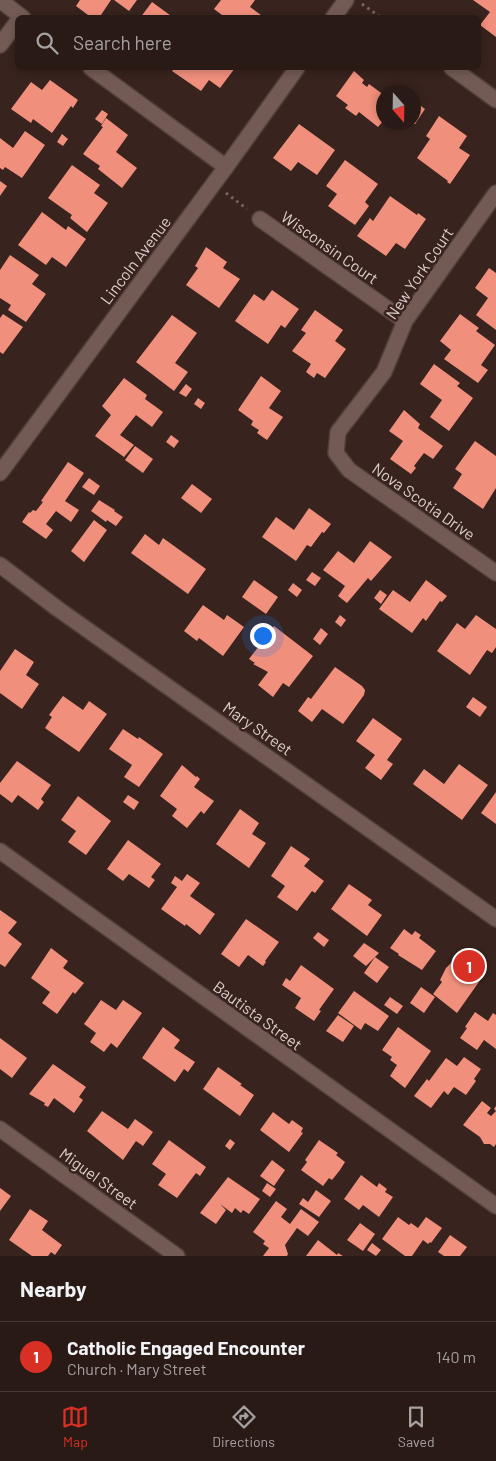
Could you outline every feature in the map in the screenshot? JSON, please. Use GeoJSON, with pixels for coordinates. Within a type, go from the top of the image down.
{"type":"FeatureCollection","features":[{"type":"Feature","properties":{"kind":"street"},"geometry":{"type":"LineString","coordinates":[[0,0],[18,15]]}},
{"type":"Feature","properties":{"kind":"street"},"geometry":{"type":"LineString","coordinates":[[335,15],[346,0]]}},
{"type":"Feature","properties":{"kind":"street"},"geometry":{"type":"LineString","coordinates":[[0,45],[15,26]]}},
{"type":"Feature","properties":{"kind":"street"},"geometry":{"type":"LineString","coordinates":[[94,70],[226,167]]}},
{"type":"Feature","properties":{"kind":"street","name":"Lincoln Avenue"},"geometry":{"type":"LineString","coordinates":[[0,473],[214,184],[296,70]]}},
{"type":"Feature","properties":{"kind":"street"},"geometry":{"type":"LineString","coordinates":[[455,70],[496,100]]}},
{"type":"Feature","properties":{"kind":"street","name":"New York Court"},"geometry":{"type":"LineString","coordinates":[[336,453],[338,432],[384,372],[405,321],[496,193]]}},
{"type":"Feature","properties":{"kind":"street","name":"Wisconsin Court"},"geometry":{"type":"LineString","coordinates":[[260,219],[405,321]]}},
{"type":"Feature","properties":{"kind":"street","name":"Nova Scotia Drive"},"geometry":{"type":"LineString","coordinates":[[336,453],[349,470],[496,573]]}},
{"type":"Feature","properties":{"kind":"street","name":"Mary Street"},"geometry":{"type":"LineString","coordinates":[[0,564],[58,608],[496,919]]}},
{"type":"Feature","properties":{"kind":"street","name":"Bautista Street"},"geometry":{"type":"LineString","coordinates":[[0,852],[496,1206]]}},
{"type":"Feature","properties":{"kind":"street","name":"Miguel Street"},"geometry":{"type":"LineString","coordinates":[[0,1129],[177,1256]]}},
{"type":"Feature","properties":{"kind":"path"},"geometry":{"type":"LineString","coordinates":[[356,0],[378,15]]}},
{"type":"Feature","properties":{"kind":"path"},"geometry":{"type":"LineString","coordinates":[[214,184],[260,219]]}},
{"type":"Feature","properties":{"kind":"building"},"geometry":{"type":"Polygon","coordinates":[[[80,0],[111,0],[101,15],[88,15],[76,6],[80,0]]]}},
{"type":"Feature","properties":{"kind":"building"},"geometry":{"type":"Polygon","coordinates":[[[114,0],[137,0],[129,11],[114,0]]]}},
{"type":"Feature","properties":{"kind":"building"},"geometry":{"type":"Polygon","coordinates":[[[221,0],[255,0],[250,7],[261,15],[222,15],[214,9],[221,0]]]}},
{"type":"Feature","properties":{"kind":"building"},"geometry":{"type":"Polygon","coordinates":[[[473,0],[496,0],[496,37],[481,26],[490,12],[473,0]]]}},
{"type":"Feature","properties":{"kind":"building"},"geometry":{"type":"Polygon","coordinates":[[[152,2],[170,15],[142,15],[152,2]]]}},
{"type":"Feature","properties":{"kind":"building"},"geometry":{"type":"Polygon","coordinates":[[[234,70],[220,88],[209,80],[201,91],[172,71],[234,70]]]}},
{"type":"Feature","properties":{"kind":"building"},"geometry":{"type":"Polygon","coordinates":[[[354,71],[364,80],[362,83],[367,87],[369,84],[376,89],[376,125],[359,112],[356,116],[345,108],[348,105],[336,96],[354,71]]]}},
{"type":"Feature","properties":{"kind":"building"},"geometry":{"type":"Polygon","coordinates":[[[50,80],[78,100],[73,108],[71,106],[52,133],[33,119],[31,123],[11,109],[31,82],[42,90],[50,80]]]}},
{"type":"Feature","properties":{"kind":"building"},"geometry":{"type":"Polygon","coordinates":[[[421,106],[425,109],[421,115],[421,106]]]}},
{"type":"Feature","properties":{"kind":"building"},"geometry":{"type":"Polygon","coordinates":[[[102,110],[108,114],[102,124],[95,119],[102,110]]]}},
{"type":"Feature","properties":{"kind":"building"},"geometry":{"type":"Polygon","coordinates":[[[439,116],[467,136],[459,148],[470,155],[450,184],[417,158],[430,139],[426,136],[439,116]]]}},
{"type":"Feature","properties":{"kind":"building"},"geometry":{"type":"Polygon","coordinates":[[[106,118],[128,135],[116,152],[137,168],[122,188],[98,169],[100,166],[83,154],[103,127],[101,126],[106,118]]]}},
{"type":"Feature","properties":{"kind":"building"},"geometry":{"type":"Polygon","coordinates":[[[299,124],[335,150],[317,175],[298,162],[291,171],[273,158],[299,124]]]}},
{"type":"Feature","properties":{"kind":"building"},"geometry":{"type":"Polygon","coordinates":[[[25,131],[45,145],[22,178],[5,167],[3,170],[0,168],[0,138],[13,148],[25,131]]]}},
{"type":"Feature","properties":{"kind":"building"},"geometry":{"type":"Polygon","coordinates":[[[62,134],[68,139],[63,146],[57,142],[62,134]]]}},
{"type":"Feature","properties":{"kind":"building"},"geometry":{"type":"Polygon","coordinates":[[[345,160],[378,184],[365,202],[369,206],[355,225],[328,206],[337,194],[326,186],[345,160]]]}},
{"type":"Feature","properties":{"kind":"building"},"geometry":{"type":"Polygon","coordinates":[[[72,165],[100,185],[94,193],[108,203],[87,232],[70,218],[72,215],[48,198],[72,165]]]}},
{"type":"Feature","properties":{"kind":"building"},"geometry":{"type":"Polygon","coordinates":[[[0,181],[7,186],[0,196],[0,181]]]}},
{"type":"Feature","properties":{"kind":"building"},"geometry":{"type":"Polygon","coordinates":[[[390,196],[426,219],[405,249],[396,243],[386,256],[357,236],[370,218],[373,221],[390,196]]]}},
{"type":"Feature","properties":{"kind":"building"},"geometry":{"type":"Polygon","coordinates":[[[42,212],[66,230],[68,226],[86,239],[66,267],[52,257],[46,265],[18,245],[42,212]]]}},
{"type":"Feature","properties":{"kind":"building"},"geometry":{"type":"Polygon","coordinates":[[[206,247],[227,262],[223,268],[240,279],[219,308],[186,285],[198,268],[195,266],[206,247]]]}},
{"type":"Feature","properties":{"kind":"building"},"geometry":{"type":"Polygon","coordinates":[[[10,255],[39,275],[32,284],[46,294],[26,322],[8,310],[11,305],[0,298],[0,270],[10,255]]]}},
{"type":"Feature","properties":{"kind":"building"},"geometry":{"type":"Polygon","coordinates":[[[489,268],[496,273],[496,330],[476,315],[488,298],[475,288],[489,268]]]}},
{"type":"Feature","properties":{"kind":"building"},"geometry":{"type":"Polygon","coordinates":[[[272,290],[299,309],[285,328],[281,325],[268,344],[235,321],[254,294],[264,301],[272,290]]]}},
{"type":"Feature","properties":{"kind":"building"},"geometry":{"type":"Polygon","coordinates":[[[315,310],[343,330],[335,341],[346,349],[325,378],[317,373],[314,378],[306,372],[311,364],[292,351],[306,333],[301,330],[315,310]]]}},
{"type":"Feature","properties":{"kind":"building"},"geometry":{"type":"Polygon","coordinates":[[[3,314],[23,327],[3,354],[0,352],[0,318],[3,314]]]}},
{"type":"Feature","properties":{"kind":"building"},"geometry":{"type":"Polygon","coordinates":[[[460,314],[479,328],[476,331],[495,345],[481,365],[488,370],[478,383],[444,359],[451,350],[440,341],[460,314]]]}},
{"type":"Feature","properties":{"kind":"building"},"geometry":{"type":"Polygon","coordinates":[[[172,315],[197,333],[175,363],[188,372],[174,391],[136,362],[172,315]]]}},
{"type":"Feature","properties":{"kind":"building"},"geometry":{"type":"Polygon","coordinates":[[[434,364],[460,383],[457,386],[473,398],[449,431],[430,417],[442,400],[420,384],[434,364]]]}},
{"type":"Feature","properties":{"kind":"building"},"geometry":{"type":"Polygon","coordinates":[[[261,376],[281,391],[269,408],[283,417],[267,440],[257,433],[259,430],[251,425],[253,421],[238,410],[261,376]]]}},
{"type":"Feature","properties":{"kind":"building"},"geometry":{"type":"Polygon","coordinates":[[[124,378],[147,395],[145,399],[163,412],[152,427],[136,415],[120,435],[134,445],[124,457],[95,436],[111,415],[102,406],[124,378]]]}},
{"type":"Feature","properties":{"kind":"building"},"geometry":{"type":"Polygon","coordinates":[[[186,384],[192,389],[186,397],[179,393],[186,384]]]}},
{"type":"Feature","properties":{"kind":"building"},"geometry":{"type":"Polygon","coordinates":[[[198,398],[205,403],[201,409],[194,404],[198,398]]]}},
{"type":"Feature","properties":{"kind":"building"},"geometry":{"type":"Polygon","coordinates":[[[404,410],[420,424],[418,428],[443,446],[433,459],[424,453],[414,466],[416,468],[411,474],[390,459],[403,441],[389,431],[404,410]]]}},
{"type":"Feature","properties":{"kind":"building"},"geometry":{"type":"Polygon","coordinates":[[[171,435],[179,441],[174,448],[166,442],[171,435]]]}},
{"type":"Feature","properties":{"kind":"building"},"geometry":{"type":"Polygon","coordinates":[[[475,441],[496,456],[496,488],[483,509],[453,488],[462,474],[455,469],[475,441]]]}},
{"type":"Feature","properties":{"kind":"building"},"geometry":{"type":"Polygon","coordinates":[[[135,446],[153,459],[143,473],[125,460],[135,446]]]}},
{"type":"Feature","properties":{"kind":"building"},"geometry":{"type":"Polygon","coordinates":[[[68,462],[84,473],[65,501],[79,510],[71,522],[56,511],[46,524],[53,530],[46,539],[22,522],[29,512],[36,511],[43,502],[41,501],[68,462]]]}},
{"type":"Feature","properties":{"kind":"building"},"geometry":{"type":"Polygon","coordinates":[[[89,478],[100,486],[94,495],[82,487],[89,478]]]}},
{"type":"Feature","properties":{"kind":"building"},"geometry":{"type":"Polygon","coordinates":[[[192,484],[212,499],[201,513],[181,498],[192,484]]]}},
{"type":"Feature","properties":{"kind":"building"},"geometry":{"type":"Polygon","coordinates":[[[99,500],[123,517],[116,526],[107,520],[106,522],[91,511],[99,500]]]}},
{"type":"Feature","properties":{"kind":"building"},"geometry":{"type":"Polygon","coordinates":[[[309,508],[331,524],[324,533],[322,532],[311,547],[307,545],[296,561],[262,537],[276,517],[294,530],[309,508]]]}},
{"type":"Feature","properties":{"kind":"building"},"geometry":{"type":"Polygon","coordinates":[[[94,520],[107,530],[84,562],[71,551],[94,520]]]}},
{"type":"Feature","properties":{"kind":"building"},"geometry":{"type":"Polygon","coordinates":[[[145,534],[159,545],[163,538],[206,569],[188,594],[131,553],[145,534]]]}},
{"type":"Feature","properties":{"kind":"building"},"geometry":{"type":"Polygon","coordinates":[[[370,541],[392,557],[371,581],[368,578],[347,603],[338,596],[345,586],[323,570],[338,551],[354,563],[370,541]]]}},
{"type":"Feature","properties":{"kind":"building"},"geometry":{"type":"Polygon","coordinates":[[[312,572],[321,578],[315,586],[306,580],[312,572]]]}},
{"type":"Feature","properties":{"kind":"building"},"geometry":{"type":"Polygon","coordinates":[[[254,580],[278,597],[266,614],[242,597],[254,580]]]}},
{"type":"Feature","properties":{"kind":"building"},"geometry":{"type":"Polygon","coordinates":[[[426,580],[447,596],[442,602],[440,601],[426,621],[423,618],[412,633],[379,609],[393,590],[410,602],[426,580]]]}},
{"type":"Feature","properties":{"kind":"building"},"geometry":{"type":"Polygon","coordinates":[[[293,583],[302,590],[297,597],[288,590],[293,583]]]}},
{"type":"Feature","properties":{"kind":"building"},"geometry":{"type":"Polygon","coordinates":[[[380,590],[387,595],[381,604],[374,598],[380,590]]]}},
{"type":"Feature","properties":{"kind":"building"},"geometry":{"type":"Polygon","coordinates":[[[203,605],[224,620],[227,615],[244,627],[223,656],[199,638],[197,641],[184,631],[203,605]]]}},
{"type":"Feature","properties":{"kind":"building"},"geometry":{"type":"Polygon","coordinates":[[[340,615],[346,620],[341,627],[335,622],[340,615]]]}},
{"type":"Feature","properties":{"kind":"building"},"geometry":{"type":"Polygon","coordinates":[[[476,615],[496,629],[496,647],[492,653],[487,650],[470,675],[437,651],[457,623],[465,629],[476,615]]]}},
{"type":"Feature","properties":{"kind":"building"},"geometry":{"type":"Polygon","coordinates":[[[274,626],[313,656],[289,687],[283,683],[273,697],[258,685],[268,672],[253,664],[255,663],[249,659],[274,626]]]}},
{"type":"Feature","properties":{"kind":"building"},"geometry":{"type":"Polygon","coordinates":[[[321,628],[328,634],[320,645],[313,639],[321,628]]]}},
{"type":"Feature","properties":{"kind":"building"},"geometry":{"type":"Polygon","coordinates":[[[15,649],[34,662],[26,675],[39,684],[22,709],[0,693],[0,671],[15,649]]]}},
{"type":"Feature","properties":{"kind":"building"},"geometry":{"type":"Polygon","coordinates":[[[335,667],[362,686],[365,690],[364,695],[343,724],[322,709],[312,722],[298,711],[308,697],[311,699],[335,667]]]}},
{"type":"Feature","properties":{"kind":"building"},"geometry":{"type":"Polygon","coordinates":[[[63,696],[83,710],[89,701],[107,714],[79,752],[45,728],[52,717],[49,715],[63,696]]]}},
{"type":"Feature","properties":{"kind":"building"},"geometry":{"type":"Polygon","coordinates":[[[473,697],[487,707],[480,717],[466,707],[473,697]]]}},
{"type":"Feature","properties":{"kind":"building"},"geometry":{"type":"Polygon","coordinates":[[[373,718],[402,739],[387,760],[393,764],[381,780],[365,768],[375,755],[356,741],[373,718]]]}},
{"type":"Feature","properties":{"kind":"building"},"geometry":{"type":"Polygon","coordinates":[[[123,729],[138,739],[139,737],[163,754],[139,787],[124,777],[132,765],[109,749],[123,729]]]}},
{"type":"Feature","properties":{"kind":"building"},"geometry":{"type":"Polygon","coordinates":[[[17,761],[51,785],[41,799],[44,802],[38,810],[18,795],[12,803],[0,794],[0,783],[17,761]]]}},
{"type":"Feature","properties":{"kind":"building"},"geometry":{"type":"Polygon","coordinates":[[[459,764],[488,785],[462,820],[413,784],[424,769],[444,784],[459,764]]]}},
{"type":"Feature","properties":{"kind":"building"},"geometry":{"type":"Polygon","coordinates":[[[182,765],[200,779],[194,787],[214,801],[204,814],[201,811],[187,828],[172,816],[177,809],[160,796],[182,765]]]}},
{"type":"Feature","properties":{"kind":"building"},"geometry":{"type":"Polygon","coordinates":[[[496,792],[496,824],[481,813],[496,792]]]}},
{"type":"Feature","properties":{"kind":"building"},"geometry":{"type":"Polygon","coordinates":[[[128,795],[139,802],[134,810],[123,802],[128,795]]]}},
{"type":"Feature","properties":{"kind":"building"},"geometry":{"type":"Polygon","coordinates":[[[78,796],[111,821],[86,855],[68,842],[76,831],[61,820],[78,796]]]}},
{"type":"Feature","properties":{"kind":"building"},"geometry":{"type":"Polygon","coordinates":[[[240,809],[259,823],[252,834],[266,843],[249,868],[216,844],[240,809]]]}},
{"type":"Feature","properties":{"kind":"building"},"geometry":{"type":"Polygon","coordinates":[[[128,840],[161,864],[151,877],[155,880],[149,888],[129,874],[123,881],[107,869],[128,840]]]}},
{"type":"Feature","properties":{"kind":"building"},"geometry":{"type":"Polygon","coordinates":[[[291,846],[310,859],[304,866],[324,881],[315,893],[312,891],[297,911],[277,897],[285,886],[271,876],[291,846]]]}},
{"type":"Feature","properties":{"kind":"building"},"geometry":{"type":"Polygon","coordinates":[[[187,874],[200,883],[190,896],[215,914],[200,935],[161,909],[177,887],[171,883],[175,876],[182,881],[187,874]]]}},
{"type":"Feature","properties":{"kind":"building"},"geometry":{"type":"Polygon","coordinates":[[[349,884],[372,900],[368,905],[382,915],[367,936],[331,909],[349,884]]]}},
{"type":"Feature","properties":{"kind":"building"},"geometry":{"type":"Polygon","coordinates":[[[0,910],[17,922],[8,933],[22,944],[5,967],[0,964],[0,910]]]}},
{"type":"Feature","properties":{"kind":"building"},"geometry":{"type":"Polygon","coordinates":[[[246,919],[279,942],[263,966],[248,955],[239,967],[221,954],[246,919]]]}},
{"type":"Feature","properties":{"kind":"building"},"geometry":{"type":"Polygon","coordinates":[[[404,929],[412,935],[415,931],[421,935],[419,938],[436,951],[422,970],[390,948],[404,929]]]}},
{"type":"Feature","properties":{"kind":"building"},"geometry":{"type":"Polygon","coordinates":[[[318,932],[329,940],[324,947],[313,938],[318,932]]]}},
{"type":"Feature","properties":{"kind":"building"},"geometry":{"type":"Polygon","coordinates":[[[364,943],[379,953],[366,966],[353,956],[364,943]]]}},
{"type":"Feature","properties":{"kind":"building"},"geometry":{"type":"Polygon","coordinates":[[[51,948],[68,961],[63,968],[84,983],[75,994],[73,992],[57,1014],[42,1003],[50,992],[31,978],[51,948]]]}},
{"type":"Feature","properties":{"kind":"building"},"geometry":{"type":"Polygon","coordinates":[[[375,957],[389,967],[377,983],[364,973],[375,957]]]}},
{"type":"Feature","properties":{"kind":"building"},"geometry":{"type":"Polygon","coordinates":[[[452,962],[461,969],[463,966],[481,979],[457,1013],[433,994],[442,982],[440,980],[446,968],[452,962]]]}},
{"type":"Feature","properties":{"kind":"building"},"geometry":{"type":"Polygon","coordinates":[[[301,965],[334,989],[319,1010],[321,1011],[314,1021],[295,1008],[301,998],[282,985],[286,978],[290,981],[301,965]]]}},
{"type":"Feature","properties":{"kind":"building"},"geometry":{"type":"Polygon","coordinates":[[[421,987],[435,997],[424,1013],[410,1003],[421,987]]]}},
{"type":"Feature","properties":{"kind":"building"},"geometry":{"type":"Polygon","coordinates":[[[354,991],[389,1016],[378,1031],[365,1023],[361,1030],[338,1013],[354,991]]]}},
{"type":"Feature","properties":{"kind":"building"},"geometry":{"type":"Polygon","coordinates":[[[390,997],[403,1006],[397,1014],[384,1005],[390,997]]]}},
{"type":"Feature","properties":{"kind":"building"},"geometry":{"type":"Polygon","coordinates":[[[101,1000],[116,1010],[123,1000],[142,1013],[117,1048],[111,1043],[104,1052],[90,1042],[96,1033],[84,1024],[101,1000]]]}},
{"type":"Feature","properties":{"kind":"building"},"geometry":{"type":"Polygon","coordinates":[[[475,1012],[488,1021],[493,1013],[496,1015],[496,1049],[484,1040],[477,1050],[460,1038],[475,1012]]]}},
{"type":"Feature","properties":{"kind":"building"},"geometry":{"type":"Polygon","coordinates":[[[338,1015],[354,1026],[343,1042],[326,1031],[338,1015]]]}},
{"type":"Feature","properties":{"kind":"building"},"geometry":{"type":"Polygon","coordinates":[[[163,1027],[180,1040],[174,1048],[195,1062],[188,1072],[184,1069],[175,1082],[142,1058],[163,1027]]]}},
{"type":"Feature","properties":{"kind":"building"},"geometry":{"type":"Polygon","coordinates":[[[398,1027],[431,1051],[405,1088],[390,1076],[397,1065],[390,1060],[392,1057],[382,1050],[398,1027]]]}},
{"type":"Feature","properties":{"kind":"building"},"geometry":{"type":"Polygon","coordinates":[[[0,1038],[27,1058],[12,1078],[0,1069],[0,1038]]]}},
{"type":"Feature","properties":{"kind":"building"},"geometry":{"type":"Polygon","coordinates":[[[464,1057],[481,1069],[474,1079],[476,1081],[466,1095],[454,1087],[448,1095],[444,1091],[431,1108],[414,1096],[427,1079],[429,1081],[446,1058],[457,1066],[464,1057]]]}},
{"type":"Feature","properties":{"kind":"building"},"geometry":{"type":"Polygon","coordinates":[[[53,1064],[86,1087],[79,1097],[83,1100],[74,1113],[54,1098],[48,1107],[44,1105],[45,1103],[29,1094],[53,1064]]]}},
{"type":"Feature","properties":{"kind":"building"},"geometry":{"type":"Polygon","coordinates":[[[218,1067],[254,1095],[240,1116],[203,1089],[218,1067]]]}},
{"type":"Feature","properties":{"kind":"building"},"geometry":{"type":"Polygon","coordinates":[[[482,1101],[491,1108],[487,1113],[491,1116],[496,1111],[496,1144],[494,1147],[490,1144],[484,1144],[480,1137],[463,1125],[482,1101]]]}},
{"type":"Feature","properties":{"kind":"building"},"geometry":{"type":"Polygon","coordinates":[[[102,1111],[128,1129],[135,1119],[153,1132],[143,1146],[136,1141],[123,1160],[87,1131],[102,1111]]]}},
{"type":"Feature","properties":{"kind":"building"},"geometry":{"type":"Polygon","coordinates":[[[273,1112],[289,1124],[292,1120],[303,1128],[301,1132],[303,1133],[289,1152],[260,1130],[273,1112]]]}},
{"type":"Feature","properties":{"kind":"building"},"geometry":{"type":"Polygon","coordinates":[[[230,1139],[235,1143],[230,1150],[225,1146],[230,1139]]]}},
{"type":"Feature","properties":{"kind":"building"},"geometry":{"type":"Polygon","coordinates":[[[169,1140],[206,1167],[200,1176],[196,1173],[177,1198],[158,1185],[166,1174],[152,1164],[169,1140]]]}},
{"type":"Feature","properties":{"kind":"building"},"geometry":{"type":"Polygon","coordinates":[[[319,1140],[338,1153],[336,1155],[345,1162],[332,1180],[329,1178],[323,1186],[301,1170],[307,1162],[305,1160],[319,1140]]]}},
{"type":"Feature","properties":{"kind":"building"},"geometry":{"type":"Polygon","coordinates":[[[272,1160],[285,1170],[274,1186],[260,1176],[272,1160]]]}},
{"type":"Feature","properties":{"kind":"building"},"geometry":{"type":"Polygon","coordinates":[[[361,1175],[377,1187],[379,1183],[387,1189],[385,1192],[393,1197],[379,1217],[363,1205],[359,1210],[344,1199],[361,1175]]]}},
{"type":"Feature","properties":{"kind":"building"},"geometry":{"type":"Polygon","coordinates":[[[228,1177],[260,1199],[249,1214],[243,1210],[241,1213],[235,1208],[232,1213],[220,1204],[226,1210],[216,1224],[200,1213],[228,1177]]]}},
{"type":"Feature","properties":{"kind":"building"},"geometry":{"type":"Polygon","coordinates":[[[267,1183],[276,1189],[270,1197],[262,1191],[267,1183]]]}},
{"type":"Feature","properties":{"kind":"building"},"geometry":{"type":"Polygon","coordinates":[[[0,1188],[11,1196],[0,1211],[0,1188]]]}},
{"type":"Feature","properties":{"kind":"building"},"geometry":{"type":"Polygon","coordinates":[[[316,1190],[331,1201],[319,1217],[299,1204],[303,1198],[308,1202],[316,1190]]]}},
{"type":"Feature","properties":{"kind":"building"},"geometry":{"type":"Polygon","coordinates":[[[276,1201],[287,1209],[281,1217],[290,1224],[301,1209],[319,1222],[308,1236],[297,1228],[285,1245],[287,1256],[263,1256],[269,1248],[263,1244],[265,1241],[253,1232],[276,1201]]]}},
{"type":"Feature","properties":{"kind":"building"},"geometry":{"type":"Polygon","coordinates":[[[30,1209],[48,1221],[42,1230],[62,1245],[55,1255],[51,1252],[48,1256],[32,1256],[9,1240],[30,1209]]]}},
{"type":"Feature","properties":{"kind":"building"},"geometry":{"type":"Polygon","coordinates":[[[398,1217],[409,1225],[411,1223],[418,1228],[426,1217],[442,1228],[431,1243],[428,1244],[423,1240],[412,1256],[405,1256],[382,1239],[398,1217]]]}},
{"type":"Feature","properties":{"kind":"building"},"geometry":{"type":"Polygon","coordinates":[[[360,1223],[375,1234],[363,1251],[347,1240],[360,1223]]]}},
{"type":"Feature","properties":{"kind":"building"},"geometry":{"type":"Polygon","coordinates":[[[450,1235],[467,1247],[460,1256],[444,1256],[438,1252],[450,1235]]]}},
{"type":"Feature","properties":{"kind":"building"},"geometry":{"type":"Polygon","coordinates":[[[318,1240],[337,1255],[338,1253],[343,1256],[306,1256],[318,1240]]]}},
{"type":"Feature","properties":{"kind":"building"},"geometry":{"type":"Polygon","coordinates":[[[372,1243],[381,1250],[376,1256],[367,1250],[372,1243]]]}},
{"type":"Feature","properties":{"kind":"place","name":"Catholic Engaged Encounter"},"geometry":{"type":"Point","coordinates":[469,966]}}]}
